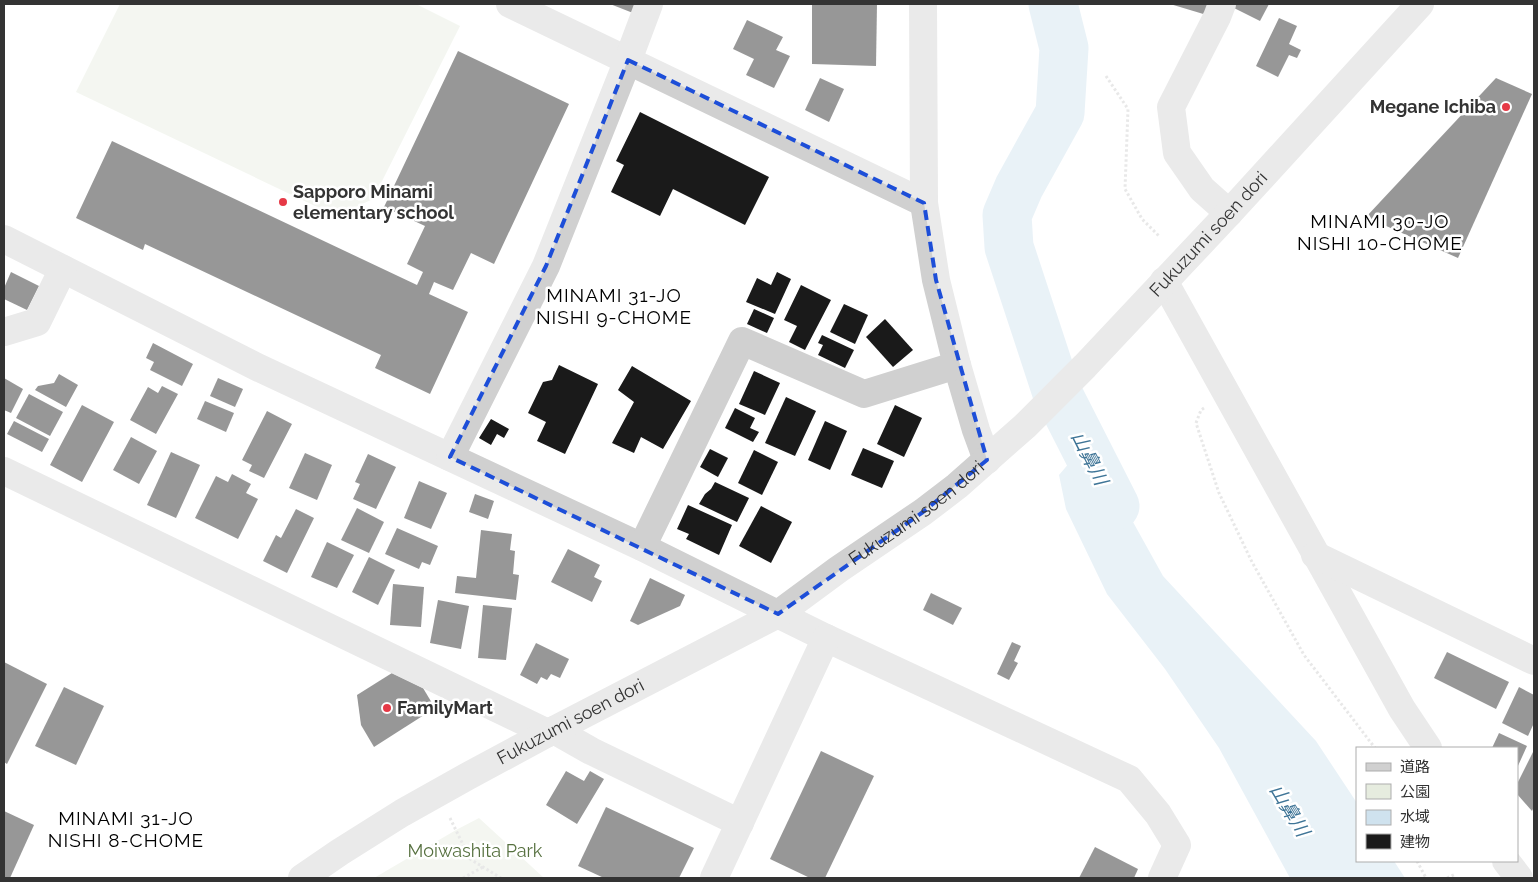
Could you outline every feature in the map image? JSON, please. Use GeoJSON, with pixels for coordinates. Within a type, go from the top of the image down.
{"type":"FeatureCollection","features":[{"type":"Feature","properties":{"kind":"street"},"geometry":{"type":"LineString","coordinates":[[510,4],[924,203]]}},
{"type":"Feature","properties":{"kind":"street"},"geometry":{"type":"LineString","coordinates":[[450,457],[546,266],[649,4]]}},
{"type":"Feature","properties":{"kind":"street"},"geometry":{"type":"LineString","coordinates":[[923,4],[924,203],[936,280],[957,365],[976,430],[988,460]]}},
{"type":"Feature","properties":{"kind":"street"},"geometry":{"type":"LineString","coordinates":[[1222,4],[1171,108],[1177,153],[1202,189],[1229,213]]}},
{"type":"Feature","properties":{"kind":"street","name":"Fukuzumi soen dori"},"geometry":{"type":"LineString","coordinates":[[302,878],[402,813],[551,731],[778,614],[839,569],[923,512],[988,460],[1025,426],[1084,366],[1229,213],[1420,4]]}},
{"type":"Feature","properties":{"kind":"street"},"geometry":{"type":"LineString","coordinates":[[4,239],[259,368],[642,547],[826,638],[1129,779],[1158,814],[1177,845],[1162,878]]}},
{"type":"Feature","properties":{"kind":"street"},"geometry":{"type":"LineString","coordinates":[[4,332],[37,322],[64,269]]}},
{"type":"Feature","properties":{"kind":"street"},"geometry":{"type":"LineString","coordinates":[[1164,281],[1402,709],[1427,747]]}},
{"type":"Feature","properties":{"kind":"street"},"geometry":{"type":"LineString","coordinates":[[642,547],[742,341],[864,394],[957,365]]}},
{"type":"Feature","properties":{"kind":"street"},"geometry":{"type":"LineString","coordinates":[[4,471],[740,823]]}},
{"type":"Feature","properties":{"kind":"street"},"geometry":{"type":"LineString","coordinates":[[1315,555],[1534,661]]}},
{"type":"Feature","properties":{"kind":"street"},"geometry":{"type":"LineString","coordinates":[[714,878],[826,638]]}},
{"type":"Feature","properties":{"kind":"street"},"geometry":{"type":"LineString","coordinates":[[1507,862],[1518,878]]}},
{"type":"Feature","properties":{"kind":"path"},"geometry":{"type":"LineString","coordinates":[[1106,76],[1128,109],[1125,189],[1142,219],[1160,237]]}},
{"type":"Feature","properties":{"kind":"path"},"geometry":{"type":"LineString","coordinates":[[1206,406],[1201,410],[1196,423],[1219,492],[1252,562],[1304,655],[1374,747]]}},
{"type":"Feature","properties":{"kind":"path"},"geometry":{"type":"LineString","coordinates":[[449,815],[470,859],[501,878]]}},
{"type":"Feature","properties":{"kind":"path"},"geometry":{"type":"LineString","coordinates":[[1418,862],[1426,878]]}},
{"type":"Feature","properties":{"kind":"path"},"geometry":{"type":"LineString","coordinates":[[463,878],[484,867]]}},
{"type":"Feature","properties":{"kind":"path"},"geometry":{"type":"LineString","coordinates":[[1447,878],[1456,874]]}},
{"type":"Feature","properties":{"kind":"highlighted area"},"geometry":{"type":"Polygon","coordinates":[[[628,60],[924,203],[936,280],[987,460],[923,512],[778,614],[450,457],[546,266],[628,60]]]}},
{"type":"Feature","properties":{"kind":"green space"},"geometry":{"type":"Polygon","coordinates":[[[120,4],[416,4],[460,26],[373,199],[336,216],[76,92],[120,4]]]}},
{"type":"Feature","properties":{"kind":"green space","name":"Moiwashita Park"},"geometry":{"type":"Polygon","coordinates":[[[479,818],[544,878],[374,878],[456,830],[479,818]]]}},
{"type":"Feature","properties":{"kind":"water"},"geometry":{"type":"Polygon","coordinates":[[[1088,441],[1163,576],[1316,741],[1356,801],[1356,862],[1395,862],[1405,878],[1290,878],[1219,748],[1165,669],[1107,594],[1066,509],[1059,475],[1088,441]]]}},
{"type":"Feature","properties":{"kind":"building"},"geometry":{"type":"Polygon","coordinates":[[[610,4],[636,4],[633,13],[610,4]]]}},
{"type":"Feature","properties":{"kind":"building"},"geometry":{"type":"Polygon","coordinates":[[[812,4],[877,4],[876,66],[812,64],[812,4]]]}},
{"type":"Feature","properties":{"kind":"building"},"geometry":{"type":"Polygon","coordinates":[[[1170,4],[1214,4],[1210,16],[1170,4]]]}},
{"type":"Feature","properties":{"kind":"building"},"geometry":{"type":"Polygon","coordinates":[[[1236,4],[1269,4],[1260,21],[1234,8],[1236,4]]]}},
{"type":"Feature","properties":{"kind":"building"},"geometry":{"type":"Polygon","coordinates":[[[1279,18],[1297,26],[1289,44],[1301,50],[1297,58],[1289,55],[1278,77],[1256,66],[1279,18]]]}},
{"type":"Feature","properties":{"kind":"building"},"geometry":{"type":"Polygon","coordinates":[[[747,20],[783,37],[776,50],[790,56],[774,88],[746,75],[754,59],[733,49],[747,20]]]}},
{"type":"Feature","properties":{"kind":"building"},"geometry":{"type":"Polygon","coordinates":[[[458,51],[569,104],[494,264],[471,253],[453,290],[434,282],[429,294],[468,312],[430,394],[375,368],[381,355],[145,244],[143,250],[76,218],[112,141],[417,285],[423,272],[407,264],[425,226],[384,207],[458,51]]]}},
{"type":"Feature","properties":{"kind":"building"},"geometry":{"type":"Polygon","coordinates":[[[820,78],[844,89],[829,122],[805,110],[820,78]]]}},
{"type":"Feature","properties":{"kind":"building"},"geometry":{"type":"Polygon","coordinates":[[[1496,78],[1532,94],[1458,258],[1366,217],[1496,78]]]}},
{"type":"Feature","properties":{"kind":"building"},"geometry":{"type":"Polygon","coordinates":[[[640,112],[769,177],[745,225],[673,189],[660,216],[611,192],[624,165],[616,161],[640,112]]]}},
{"type":"Feature","properties":{"kind":"building"},"geometry":{"type":"Polygon","coordinates":[[[11,272],[39,286],[27,310],[4,299],[4,288],[11,272]]]}},
{"type":"Feature","properties":{"kind":"building"},"geometry":{"type":"Polygon","coordinates":[[[777,272],[791,279],[775,314],[746,302],[757,278],[771,285],[777,272]]]}},
{"type":"Feature","properties":{"kind":"building"},"geometry":{"type":"Polygon","coordinates":[[[801,285],[831,300],[805,350],[789,342],[797,326],[784,320],[801,285]]]}},
{"type":"Feature","properties":{"kind":"building"},"geometry":{"type":"Polygon","coordinates":[[[844,304],[868,315],[855,344],[830,332],[844,304]]]}},
{"type":"Feature","properties":{"kind":"building"},"geometry":{"type":"Polygon","coordinates":[[[754,309],[774,318],[767,333],[747,324],[754,309]]]}},
{"type":"Feature","properties":{"kind":"building"},"geometry":{"type":"Polygon","coordinates":[[[885,319],[913,350],[893,367],[866,337],[885,319]]]}},
{"type":"Feature","properties":{"kind":"building"},"geometry":{"type":"Polygon","coordinates":[[[822,335],[854,350],[845,368],[818,355],[823,345],[818,343],[822,335]]]}},
{"type":"Feature","properties":{"kind":"building"},"geometry":{"type":"Polygon","coordinates":[[[153,343],[193,364],[182,386],[150,370],[154,362],[146,358],[153,343]]]}},
{"type":"Feature","properties":{"kind":"building"},"geometry":{"type":"Polygon","coordinates":[[[559,365],[598,384],[565,454],[537,441],[546,422],[528,413],[543,382],[552,380],[559,365]]]}},
{"type":"Feature","properties":{"kind":"building"},"geometry":{"type":"Polygon","coordinates":[[[632,366],[691,401],[663,449],[641,437],[634,453],[612,443],[634,402],[618,390],[632,366]]]}},
{"type":"Feature","properties":{"kind":"building"},"geometry":{"type":"Polygon","coordinates":[[[754,371],[780,383],[765,415],[739,404],[754,371]]]}},
{"type":"Feature","properties":{"kind":"building"},"geometry":{"type":"Polygon","coordinates":[[[59,374],[78,385],[66,407],[35,390],[38,386],[54,383],[59,374]]]}},
{"type":"Feature","properties":{"kind":"building"},"geometry":{"type":"Polygon","coordinates":[[[4,378],[23,389],[11,413],[4,410],[4,378]]]}},
{"type":"Feature","properties":{"kind":"building"},"geometry":{"type":"Polygon","coordinates":[[[218,378],[243,389],[235,407],[210,396],[218,378]]]}},
{"type":"Feature","properties":{"kind":"building"},"geometry":{"type":"Polygon","coordinates":[[[162,386],[178,394],[156,434],[130,420],[148,387],[158,393],[162,386]]]}},
{"type":"Feature","properties":{"kind":"building"},"geometry":{"type":"Polygon","coordinates":[[[29,394],[63,412],[50,436],[16,418],[29,394]]]}},
{"type":"Feature","properties":{"kind":"building"},"geometry":{"type":"Polygon","coordinates":[[[786,397],[816,411],[795,456],[765,443],[786,397]]]}},
{"type":"Feature","properties":{"kind":"building"},"geometry":{"type":"Polygon","coordinates":[[[205,401],[234,413],[226,432],[197,419],[205,401]]]}},
{"type":"Feature","properties":{"kind":"building"},"geometry":{"type":"Polygon","coordinates":[[[82,405],[114,422],[82,482],[50,465],[82,405]]]}},
{"type":"Feature","properties":{"kind":"building"},"geometry":{"type":"Polygon","coordinates":[[[895,405],[922,418],[904,457],[877,444],[895,405]]]}},
{"type":"Feature","properties":{"kind":"building"},"geometry":{"type":"Polygon","coordinates":[[[735,408],[755,418],[750,428],[759,432],[753,442],[725,428],[735,408]]]}},
{"type":"Feature","properties":{"kind":"building"},"geometry":{"type":"Polygon","coordinates":[[[267,411],[292,424],[264,478],[249,471],[252,465],[242,460],[267,411]]]}},
{"type":"Feature","properties":{"kind":"building"},"geometry":{"type":"Polygon","coordinates":[[[491,419],[509,429],[504,438],[497,434],[491,445],[479,438],[491,419]]]}},
{"type":"Feature","properties":{"kind":"building"},"geometry":{"type":"Polygon","coordinates":[[[14,421],[49,439],[42,452],[7,434],[14,421]]]}},
{"type":"Feature","properties":{"kind":"building"},"geometry":{"type":"Polygon","coordinates":[[[825,421],[847,431],[830,470],[808,460],[825,421]]]}},
{"type":"Feature","properties":{"kind":"building"},"geometry":{"type":"Polygon","coordinates":[[[131,437],[157,451],[139,484],[113,470],[131,437]]]}},
{"type":"Feature","properties":{"kind":"building"},"geometry":{"type":"Polygon","coordinates":[[[863,448],[894,461],[882,488],[851,475],[863,448]]]}},
{"type":"Feature","properties":{"kind":"building"},"geometry":{"type":"Polygon","coordinates":[[[710,449],[728,458],[718,477],[700,467],[710,449]]]}},
{"type":"Feature","properties":{"kind":"building"},"geometry":{"type":"Polygon","coordinates":[[[754,450],[778,462],[762,495],[738,483],[754,450]]]}},
{"type":"Feature","properties":{"kind":"building"},"geometry":{"type":"Polygon","coordinates":[[[171,452],[200,465],[176,518],[147,505],[171,452]]]}},
{"type":"Feature","properties":{"kind":"building"},"geometry":{"type":"Polygon","coordinates":[[[305,453],[332,465],[317,500],[289,488],[305,453]]]}},
{"type":"Feature","properties":{"kind":"building"},"geometry":{"type":"Polygon","coordinates":[[[368,454],[396,467],[376,509],[353,499],[360,484],[355,482],[368,454]]]}},
{"type":"Feature","properties":{"kind":"building"},"geometry":{"type":"Polygon","coordinates":[[[232,474],[251,484],[246,493],[258,499],[238,539],[195,518],[216,476],[228,482],[232,474]]]}},
{"type":"Feature","properties":{"kind":"building"},"geometry":{"type":"Polygon","coordinates":[[[419,481],[447,493],[431,529],[404,518],[419,481]]]}},
{"type":"Feature","properties":{"kind":"building"},"geometry":{"type":"Polygon","coordinates":[[[715,482],[749,498],[737,522],[699,504],[715,482]]]}},
{"type":"Feature","properties":{"kind":"building"},"geometry":{"type":"Polygon","coordinates":[[[475,494],[494,501],[488,519],[469,512],[475,494]]]}},
{"type":"Feature","properties":{"kind":"building"},"geometry":{"type":"Polygon","coordinates":[[[688,505],[732,525],[719,555],[686,539],[689,534],[677,529],[688,505]]]}},
{"type":"Feature","properties":{"kind":"building"},"geometry":{"type":"Polygon","coordinates":[[[761,506],[792,522],[771,563],[739,546],[761,506]]]}},
{"type":"Feature","properties":{"kind":"building"},"geometry":{"type":"Polygon","coordinates":[[[357,508],[384,522],[369,553],[341,540],[357,508]]]}},
{"type":"Feature","properties":{"kind":"building"},"geometry":{"type":"Polygon","coordinates":[[[296,509],[314,518],[287,573],[263,561],[276,535],[281,538],[296,509]]]}},
{"type":"Feature","properties":{"kind":"building"},"geometry":{"type":"Polygon","coordinates":[[[397,528],[438,546],[430,565],[422,562],[419,569],[385,554],[397,528]]]}},
{"type":"Feature","properties":{"kind":"building"},"geometry":{"type":"Polygon","coordinates":[[[481,530],[512,534],[510,550],[515,551],[513,574],[519,575],[516,600],[455,593],[457,576],[476,578],[481,530]]]}},
{"type":"Feature","properties":{"kind":"building"},"geometry":{"type":"Polygon","coordinates":[[[327,542],[354,555],[337,588],[311,577],[327,542]]]}},
{"type":"Feature","properties":{"kind":"building"},"geometry":{"type":"Polygon","coordinates":[[[568,549],[600,565],[594,577],[602,581],[592,602],[551,582],[568,549]]]}},
{"type":"Feature","properties":{"kind":"building"},"geometry":{"type":"Polygon","coordinates":[[[369,557],[395,570],[378,605],[352,592],[369,557]]]}},
{"type":"Feature","properties":{"kind":"building"},"geometry":{"type":"Polygon","coordinates":[[[650,578],[685,595],[680,606],[638,625],[630,621],[650,578]]]}},
{"type":"Feature","properties":{"kind":"building"},"geometry":{"type":"Polygon","coordinates":[[[393,584],[424,587],[421,627],[390,625],[393,584]]]}},
{"type":"Feature","properties":{"kind":"building"},"geometry":{"type":"Polygon","coordinates":[[[931,593],[962,608],[953,625],[923,610],[931,593]]]}},
{"type":"Feature","properties":{"kind":"building"},"geometry":{"type":"Polygon","coordinates":[[[438,600],[469,606],[461,649],[430,643],[438,600]]]}},
{"type":"Feature","properties":{"kind":"building"},"geometry":{"type":"Polygon","coordinates":[[[483,605],[512,608],[506,660],[478,658],[483,605]]]}},
{"type":"Feature","properties":{"kind":"building"},"geometry":{"type":"Polygon","coordinates":[[[1012,642],[1021,646],[1014,661],[1018,663],[1009,680],[997,674],[1012,642]]]}},
{"type":"Feature","properties":{"kind":"building"},"geometry":{"type":"Polygon","coordinates":[[[536,643],[569,659],[560,678],[551,674],[547,680],[541,677],[537,684],[520,675],[536,643]]]}},
{"type":"Feature","properties":{"kind":"building"},"geometry":{"type":"Polygon","coordinates":[[[1447,652],[1509,682],[1496,709],[1434,678],[1447,652]]]}},
{"type":"Feature","properties":{"kind":"building"},"geometry":{"type":"Polygon","coordinates":[[[4,662],[47,684],[7,764],[4,762],[4,662]]]}},
{"type":"Feature","properties":{"kind":"building"},"geometry":{"type":"Polygon","coordinates":[[[392,673],[423,688],[435,708],[374,747],[361,725],[357,695],[392,673]]]}},
{"type":"Feature","properties":{"kind":"building"},"geometry":{"type":"Polygon","coordinates":[[[64,687],[104,706],[76,765],[35,746],[64,687]]]}},
{"type":"Feature","properties":{"kind":"building"},"geometry":{"type":"Polygon","coordinates":[[[1519,687],[1534,695],[1534,723],[1528,736],[1502,723],[1519,687]]]}},
{"type":"Feature","properties":{"kind":"building"},"geometry":{"type":"Polygon","coordinates":[[[1499,733],[1527,746],[1518,766],[1518,747],[1492,747],[1499,733]]]}},
{"type":"Feature","properties":{"kind":"building"},"geometry":{"type":"Polygon","coordinates":[[[1534,750],[1534,807],[1532,811],[1518,795],[1518,782],[1534,750]]]}},
{"type":"Feature","properties":{"kind":"building"},"geometry":{"type":"Polygon","coordinates":[[[821,751],[874,776],[825,878],[810,878],[770,859],[821,751]]]}},
{"type":"Feature","properties":{"kind":"building"},"geometry":{"type":"Polygon","coordinates":[[[566,771],[584,781],[590,771],[604,779],[577,824],[546,805],[566,771]]]}},
{"type":"Feature","properties":{"kind":"building"},"geometry":{"type":"Polygon","coordinates":[[[606,807],[694,848],[679,878],[604,878],[578,866],[606,807]]]}},
{"type":"Feature","properties":{"kind":"building"},"geometry":{"type":"Polygon","coordinates":[[[4,811],[34,825],[10,878],[4,878],[4,811]]]}},
{"type":"Feature","properties":{"kind":"building"},"geometry":{"type":"Polygon","coordinates":[[[1095,847],[1138,869],[1134,878],[1079,878],[1095,847]]]}},
{"type":"Feature","properties":{"kind":"waterway","name":"山鼻川"},"geometry":{"type":"LineString","coordinates":[[1053,4],[1064,48],[1060,113],[1019,187],[1007,215],[1009,247],[1056,390],[1115,506]]}},
{"type":"Feature","properties":{"kind":"place","name":"Megane Ichiba"},"geometry":{"type":"Point","coordinates":[1506,107]}},
{"type":"Feature","properties":{"kind":"place","name":"Sapporo Minami elementary school"},"geometry":{"type":"Point","coordinates":[283,202]}},
{"type":"Feature","properties":{"kind":"place","name":"FamilyMart"},"geometry":{"type":"Point","coordinates":[387,708]}},
{"type":"Feature","properties":{"kind":"district","name":"MINAMI 30-JO NISHI 10-CHOME"},"geometry":{"type":"Point","coordinates":[1380,232]}},
{"type":"Feature","properties":{"kind":"district","name":"MINAMI 31-JO NISHI 9-CHOME"},"geometry":{"type":"Point","coordinates":[614,306]}},
{"type":"Feature","properties":{"kind":"district","name":"MINAMI 31-JO NISHI 8-CHOME"},"geometry":{"type":"Point","coordinates":[126,829]}}]}
